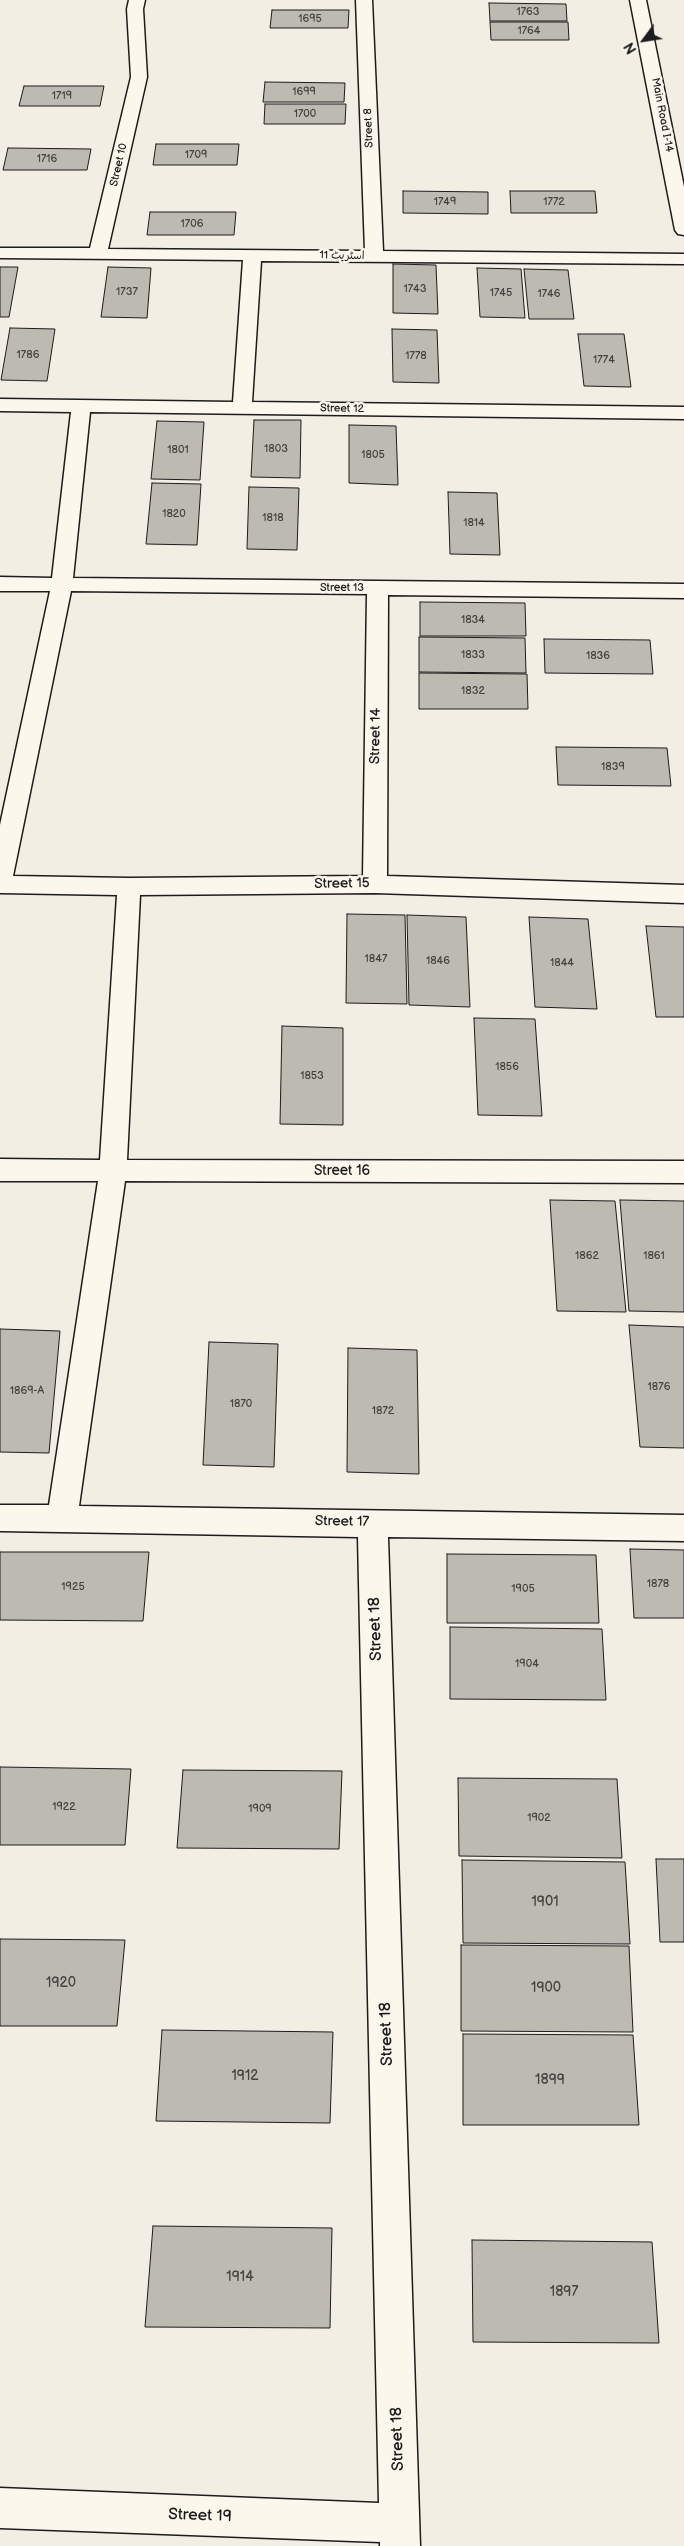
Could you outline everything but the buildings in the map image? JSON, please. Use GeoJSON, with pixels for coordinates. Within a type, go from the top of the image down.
{"type":"FeatureCollection","features":[{"type":"Feature","properties":{"kind":"street","name":"Street 10"},"geometry":{"type":"LineString","coordinates":[[98,253],[139,77],[135,9],[137,0]]}},
{"type":"Feature","properties":{"kind":"street","name":"Street 8"},"geometry":{"type":"LineString","coordinates":[[364,0],[374,256]]}},
{"type":"Feature","properties":{"kind":"street","name":"Main Road I-14"},"geometry":{"type":"LineString","coordinates":[[638,0],[684,230]]}},
{"type":"Feature","properties":{"kind":"street","name":"اسٹریٹ 11"},"geometry":{"type":"LineString","coordinates":[[0,253],[684,259]]}},
{"type":"Feature","properties":{"kind":"street"},"geometry":{"type":"LineString","coordinates":[[242,408],[252,255]]}},
{"type":"Feature","properties":{"kind":"street","name":"Street 12"},"geometry":{"type":"LineString","coordinates":[[0,405],[684,413]]}},
{"type":"Feature","properties":{"kind":"street"},"geometry":{"type":"LineString","coordinates":[[0,882],[62,585],[81,407]]}},
{"type":"Feature","properties":{"kind":"street","name":"Street 13"},"geometry":{"type":"LineString","coordinates":[[0,584],[684,591]]}},
{"type":"Feature","properties":{"kind":"street","name":"Street 14"},"geometry":{"type":"LineString","coordinates":[[375,884],[378,588]]}},
{"type":"Feature","properties":{"kind":"street","name":"Street 15"},"geometry":{"type":"LineString","coordinates":[[0,882],[129,887],[375,884],[684,894]]}},
{"type":"Feature","properties":{"kind":"street"},"geometry":{"type":"LineString","coordinates":[[62,1519],[114,1170],[129,887]]}},
{"type":"Feature","properties":{"kind":"street","name":"Street 16"},"geometry":{"type":"LineString","coordinates":[[0,1170],[684,1172]]}},
{"type":"Feature","properties":{"kind":"street","name":"Street 17"},"geometry":{"type":"LineString","coordinates":[[0,1518],[684,1528]]}},
{"type":"Feature","properties":{"kind":"street","name":"Street 18"},"geometry":{"type":"LineString","coordinates":[[373,1522],[400,2534]]}},
{"type":"Feature","properties":{"kind":"street","name":"Street 19"},"geometry":{"type":"LineString","coordinates":[[0,2508],[400,2534]]}}]}
